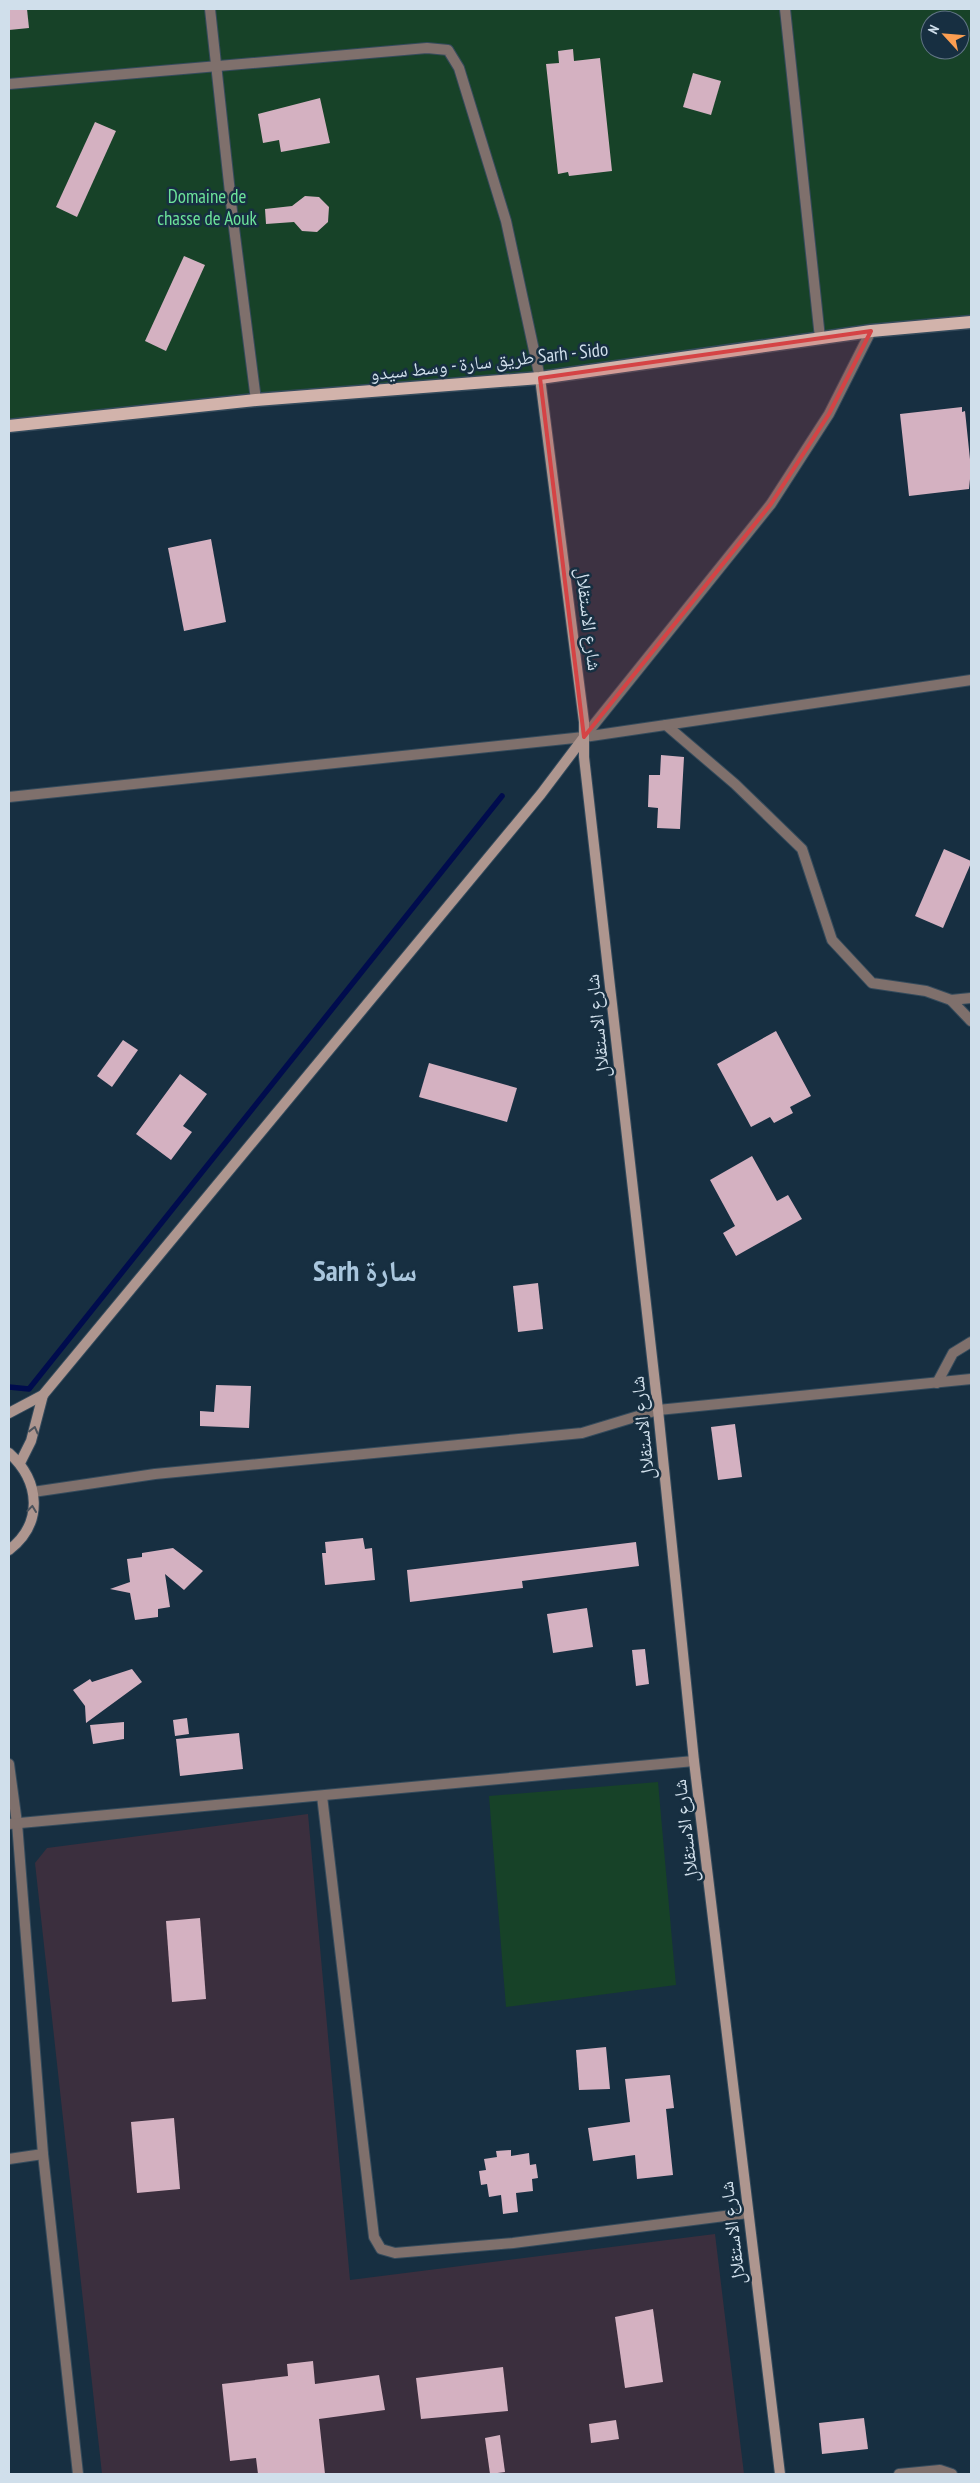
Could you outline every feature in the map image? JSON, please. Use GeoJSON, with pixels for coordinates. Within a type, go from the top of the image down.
{"type":"FeatureCollection","features":[{"type":"Feature","properties":{"kind":"main road","name":"طريق سارة - وسط سيدو Sarh - Sido"},"geometry":{"type":"LineString","coordinates":[[9,426],[256,400],[540,378],[820,338],[971,322]]}},
{"type":"Feature","properties":{"kind":"street"},"geometry":{"type":"LineString","coordinates":[[210,9],[233,220],[256,400]]}},
{"type":"Feature","properties":{"kind":"street"},"geometry":{"type":"LineString","coordinates":[[785,9],[820,338]]}},
{"type":"Feature","properties":{"kind":"street"},"geometry":{"type":"LineString","coordinates":[[9,84],[427,48],[448,50],[459,68],[506,222],[540,378]]}},
{"type":"Feature","properties":{"kind":"street"},"geometry":{"type":"LineString","coordinates":[[9,1413],[43,1395],[534,801],[771,504],[830,414],[871,332]]}},
{"type":"Feature","properties":{"kind":"street","name":"شارع الاستقلال"},"geometry":{"type":"LineString","coordinates":[[540,378],[584,722],[584,757],[658,1410],[694,1761],[780,2474]]}},
{"type":"Feature","properties":{"kind":"street"},"geometry":{"type":"LineString","coordinates":[[9,797],[584,737],[971,680]]}},
{"type":"Feature","properties":{"kind":"street"},"geometry":{"type":"LineString","coordinates":[[666,725],[735,784],[802,849],[832,940],[872,983],[926,990],[951,1000],[971,1021]]}},
{"type":"Feature","properties":{"kind":"street"},"geometry":{"type":"LineString","coordinates":[[951,1000],[971,998]]}},
{"type":"Feature","properties":{"kind":"street"},"geometry":{"type":"LineString","coordinates":[[937,1383],[953,1353],[971,1342]]}},
{"type":"Feature","properties":{"kind":"street"},"geometry":{"type":"LineString","coordinates":[[34,1492],[155,1474],[582,1433],[658,1410],[971,1379]]}},
{"type":"Feature","properties":{"kind":"street"},"geometry":{"type":"LineString","coordinates":[[20,1463],[30,1442],[43,1395]]}},
{"type":"Feature","properties":{"kind":"street"},"geometry":{"type":"LineString","coordinates":[[9,1454],[20,1463],[30,1479],[34,1492],[34,1511],[28,1528],[17,1544],[9,1550]]}},
{"type":"Feature","properties":{"kind":"street"},"geometry":{"type":"LineString","coordinates":[[13,1823],[694,1761]]}},
{"type":"Feature","properties":{"kind":"street"},"geometry":{"type":"LineString","coordinates":[[9,1764],[43,2154],[78,2474]]}},
{"type":"Feature","properties":{"kind":"street"},"geometry":{"type":"LineString","coordinates":[[322,1796],[374,2237],[381,2249],[395,2253],[513,2243],[748,2212]]}},
{"type":"Feature","properties":{"kind":"street"},"geometry":{"type":"LineString","coordinates":[[9,2160],[43,2154]]}},
{"type":"Feature","properties":{"kind":"street"},"geometry":{"type":"LineString","coordinates":[[899,2474],[940,2470],[952,2474]]}},
{"type":"Feature","properties":{"kind":"highlighted area"},"geometry":{"type":"Polygon","coordinates":[[[871,331],[829,414],[771,504],[584,737],[540,378],[871,331]]]}},
{"type":"Feature","properties":{"kind":"shaded area"},"geometry":{"type":"Polygon","coordinates":[[[308,1814],[350,2280],[715,2234],[744,2474],[102,2474],[35,1863],[47,1848],[308,1814]]]}},
{"type":"Feature","properties":{"kind":"green space","name":"Domaine de chasse de Aouk"},"geometry":{"type":"Polygon","coordinates":[[[9,9],[971,9],[971,322],[540,378],[9,426],[9,9]]]}},
{"type":"Feature","properties":{"kind":"green space"},"geometry":{"type":"Polygon","coordinates":[[[658,1782],[676,1985],[506,2007],[489,1796],[658,1782]]]}},
{"type":"Feature","properties":{"kind":"building"},"geometry":{"type":"Polygon","coordinates":[[[9,9],[27,9],[29,28],[9,30],[9,9]]]}},
{"type":"Feature","properties":{"kind":"building"},"geometry":{"type":"Polygon","coordinates":[[[573,49],[574,61],[600,58],[612,171],[569,176],[568,172],[558,174],[546,64],[559,63],[558,51],[573,49]]]}},
{"type":"Feature","properties":{"kind":"building"},"geometry":{"type":"Polygon","coordinates":[[[693,73],[721,81],[711,115],[683,107],[693,73]]]}},
{"type":"Feature","properties":{"kind":"building"},"geometry":{"type":"Polygon","coordinates":[[[320,98],[330,143],[281,152],[279,140],[263,143],[258,114],[320,98]]]}},
{"type":"Feature","properties":{"kind":"building"},"geometry":{"type":"Polygon","coordinates":[[[95,122],[116,131],[77,217],[56,207],[95,122]]]}},
{"type":"Feature","properties":{"kind":"building"},"geometry":{"type":"Polygon","coordinates":[[[305,196],[319,197],[329,207],[328,222],[317,232],[302,231],[294,222],[266,224],[265,209],[292,206],[305,196]]]}},
{"type":"Feature","properties":{"kind":"building"},"geometry":{"type":"Polygon","coordinates":[[[184,256],[205,265],[166,351],[145,341],[184,256]]]}},
{"type":"Feature","properties":{"kind":"building"},"geometry":{"type":"Polygon","coordinates":[[[962,407],[962,412],[965,411],[971,469],[969,489],[909,496],[900,414],[962,407]]]}},
{"type":"Feature","properties":{"kind":"building"},"geometry":{"type":"Polygon","coordinates":[[[211,539],[226,622],[184,631],[168,548],[211,539]]]}},
{"type":"Feature","properties":{"kind":"building"},"geometry":{"type":"Polygon","coordinates":[[[661,755],[684,757],[680,829],[657,828],[658,808],[648,807],[649,775],[660,775],[661,755]]]}},
{"type":"Feature","properties":{"kind":"building"},"geometry":{"type":"Polygon","coordinates":[[[944,849],[971,861],[971,863],[943,928],[915,916],[944,849]]]}},
{"type":"Feature","properties":{"kind":"building"},"geometry":{"type":"Polygon","coordinates":[[[776,1031],[811,1096],[790,1107],[793,1113],[774,1123],[770,1117],[751,1127],[717,1064],[776,1031]]]}},
{"type":"Feature","properties":{"kind":"building"},"geometry":{"type":"Polygon","coordinates":[[[123,1040],[138,1050],[112,1087],[97,1076],[123,1040]]]}},
{"type":"Feature","properties":{"kind":"building"},"geometry":{"type":"Polygon","coordinates":[[[429,1063],[517,1088],[507,1122],[419,1097],[429,1063]]]}},
{"type":"Feature","properties":{"kind":"building"},"geometry":{"type":"Polygon","coordinates":[[[180,1074],[207,1094],[183,1126],[192,1132],[171,1160],[136,1134],[180,1074]]]}},
{"type":"Feature","properties":{"kind":"building"},"geometry":{"type":"Polygon","coordinates":[[[752,1156],[777,1201],[788,1195],[802,1219],[736,1256],[723,1233],[735,1226],[710,1180],[752,1156]]]}},
{"type":"Feature","properties":{"kind":"building"},"geometry":{"type":"Polygon","coordinates":[[[538,1283],[543,1329],[518,1332],[513,1286],[538,1283]]]}},
{"type":"Feature","properties":{"kind":"building"},"geometry":{"type":"Polygon","coordinates":[[[216,1385],[251,1386],[249,1428],[200,1426],[200,1411],[214,1412],[216,1385]]]}},
{"type":"Feature","properties":{"kind":"building"},"geometry":{"type":"Polygon","coordinates":[[[735,1424],[742,1477],[718,1480],[711,1427],[735,1424]]]}},
{"type":"Feature","properties":{"kind":"building"},"geometry":{"type":"Polygon","coordinates":[[[363,1538],[365,1549],[372,1548],[375,1580],[325,1585],[322,1553],[326,1553],[325,1542],[363,1538]]]}},
{"type":"Feature","properties":{"kind":"building"},"geometry":{"type":"Polygon","coordinates":[[[636,1542],[639,1566],[522,1581],[523,1588],[410,1602],[407,1570],[636,1542]]]}},
{"type":"Feature","properties":{"kind":"building"},"geometry":{"type":"Polygon","coordinates":[[[173,1548],[203,1571],[184,1590],[165,1574],[170,1607],[158,1609],[158,1617],[135,1620],[130,1593],[110,1589],[130,1582],[127,1559],[142,1557],[142,1553],[173,1548]]]}},
{"type":"Feature","properties":{"kind":"building"},"geometry":{"type":"Polygon","coordinates":[[[587,1608],[593,1647],[553,1653],[547,1614],[587,1608]]]}},
{"type":"Feature","properties":{"kind":"building"},"geometry":{"type":"Polygon","coordinates":[[[645,1649],[649,1684],[636,1686],[632,1650],[645,1649]]]}},
{"type":"Feature","properties":{"kind":"building"},"geometry":{"type":"Polygon","coordinates":[[[132,1669],[142,1682],[86,1723],[85,1706],[73,1690],[90,1679],[92,1682],[132,1669]]]}},
{"type":"Feature","properties":{"kind":"building"},"geometry":{"type":"Polygon","coordinates":[[[187,1718],[189,1734],[175,1736],[173,1720],[187,1718]]]}},
{"type":"Feature","properties":{"kind":"building"},"geometry":{"type":"Polygon","coordinates":[[[124,1722],[124,1739],[93,1744],[90,1725],[124,1722]]]}},
{"type":"Feature","properties":{"kind":"building"},"geometry":{"type":"Polygon","coordinates":[[[239,1733],[243,1769],[180,1776],[176,1739],[239,1733]]]}},
{"type":"Feature","properties":{"kind":"building"},"geometry":{"type":"Polygon","coordinates":[[[200,1918],[206,1999],[172,2002],[166,1921],[200,1918]]]}},
{"type":"Feature","properties":{"kind":"building"},"geometry":{"type":"Polygon","coordinates":[[[606,2047],[610,2089],[579,2090],[576,2050],[606,2047]]]}},
{"type":"Feature","properties":{"kind":"building"},"geometry":{"type":"Polygon","coordinates":[[[670,2075],[674,2108],[666,2109],[673,2175],[637,2179],[635,2155],[593,2161],[588,2128],[630,2122],[625,2079],[670,2075]]]}},
{"type":"Feature","properties":{"kind":"building"},"geometry":{"type":"Polygon","coordinates":[[[174,2118],[180,2189],[137,2193],[131,2122],[174,2118]]]}},
{"type":"Feature","properties":{"kind":"building"},"geometry":{"type":"Polygon","coordinates":[[[511,2150],[511,2156],[529,2153],[530,2165],[536,2164],[538,2178],[532,2179],[533,2191],[516,2193],[518,2212],[503,2214],[501,2195],[489,2197],[487,2184],[481,2185],[479,2171],[486,2170],[484,2159],[497,2157],[496,2151],[511,2150]]]}},
{"type":"Feature","properties":{"kind":"building"},"geometry":{"type":"Polygon","coordinates":[[[653,2309],[663,2382],[625,2388],[615,2317],[653,2309]]]}},
{"type":"Feature","properties":{"kind":"building"},"geometry":{"type":"Polygon","coordinates":[[[313,2361],[315,2384],[379,2375],[385,2410],[319,2419],[325,2474],[258,2474],[256,2458],[230,2461],[222,2384],[288,2376],[287,2364],[313,2361]]]}},
{"type":"Feature","properties":{"kind":"building"},"geometry":{"type":"Polygon","coordinates":[[[503,2367],[508,2411],[421,2419],[416,2378],[503,2367]]]}},
{"type":"Feature","properties":{"kind":"building"},"geometry":{"type":"Polygon","coordinates":[[[864,2418],[868,2449],[822,2454],[819,2423],[864,2418]]]}},
{"type":"Feature","properties":{"kind":"building"},"geometry":{"type":"Polygon","coordinates":[[[616,2420],[619,2439],[591,2443],[589,2424],[616,2420]]]}},
{"type":"Feature","properties":{"kind":"building"},"geometry":{"type":"Polygon","coordinates":[[[500,2435],[505,2472],[490,2474],[485,2438],[500,2435]]]}},
{"type":"Feature","properties":{"kind":"waterway"},"geometry":{"type":"LineString","coordinates":[[9,1387],[29,1389],[502,796]]}},
{"type":"Feature","properties":{"kind":"district","name":"Sarh سارة"},"geometry":{"type":"Point","coordinates":[365,1271]}}]}
